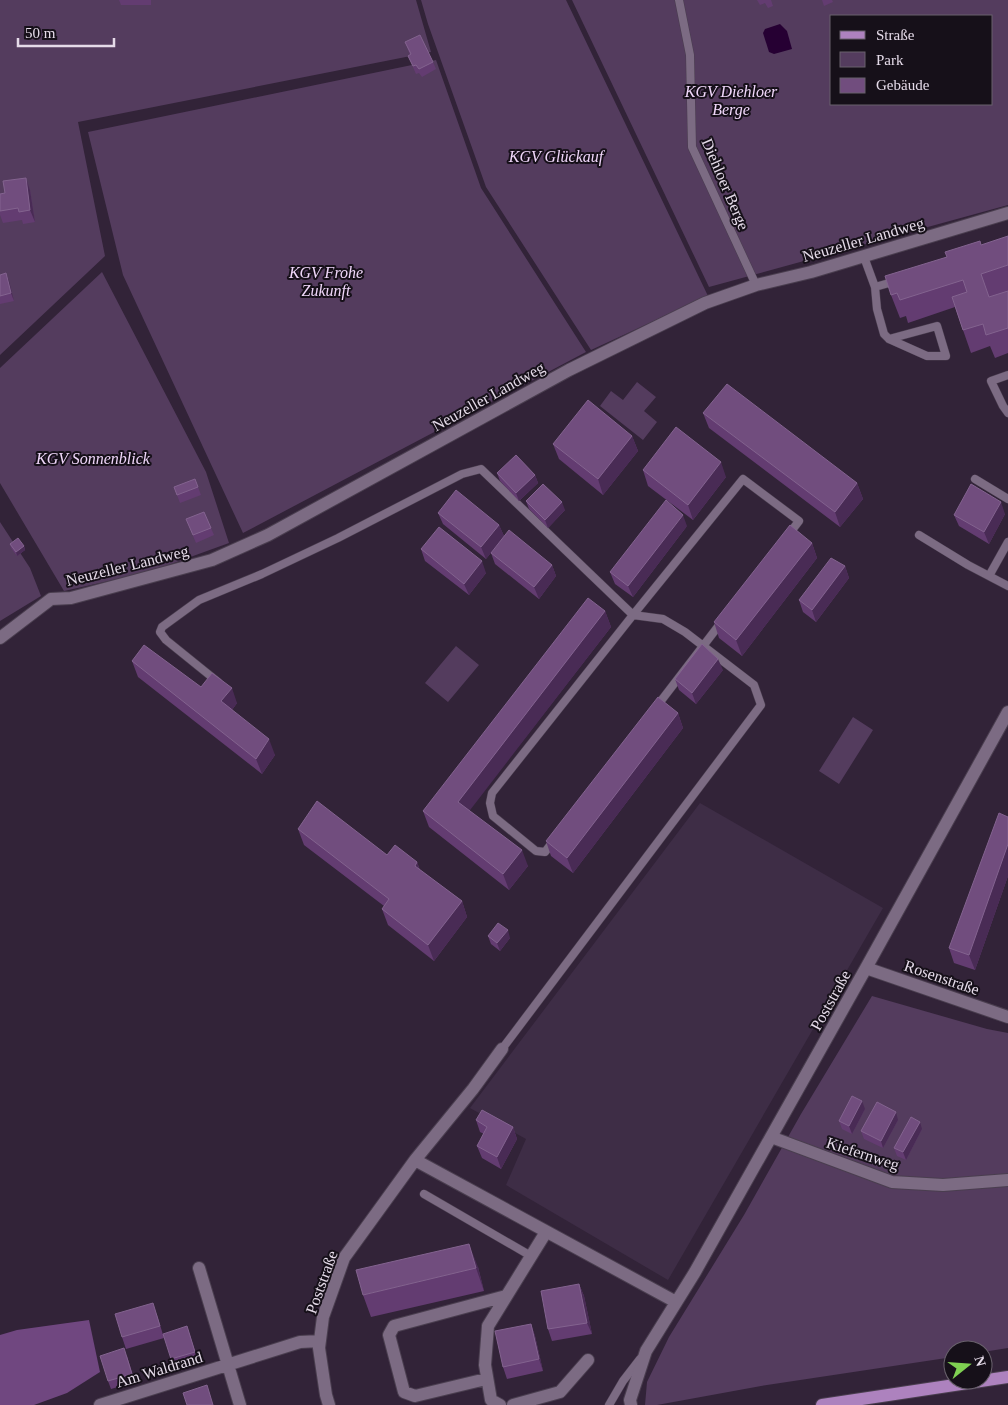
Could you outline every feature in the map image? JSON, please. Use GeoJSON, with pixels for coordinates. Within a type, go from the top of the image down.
{"type":"FeatureCollection","features":[{"type":"Feature","properties":{"kind":"main road"},"geometry":{"type":"LineString","coordinates":[[822,1405],[1008,1377]]}},
{"type":"Feature","properties":{"kind":"street","name":"Neuzeller Landweg"},"geometry":{"type":"LineString","coordinates":[[0,638],[51,599],[71,598],[212,560],[268,535],[569,370],[705,303],[756,285],[811,272],[1008,213]]}},
{"type":"Feature","properties":{"kind":"street","name":"Poststraße"},"geometry":{"type":"LineString","coordinates":[[631,1405],[630,1400],[646,1351],[771,1137],[1008,712]]}},
{"type":"Feature","properties":{"kind":"street","name":"Rosenstraße"},"geometry":{"type":"LineString","coordinates":[[866,968],[1008,1017]]}},
{"type":"Feature","properties":{"kind":"street","name":"Poststraße"},"geometry":{"type":"LineString","coordinates":[[330,1405],[326,1395],[320,1341],[323,1316],[344,1258],[415,1160],[473,1089],[502,1049]]}},
{"type":"Feature","properties":{"kind":"street","name":"Kiefernweg"},"geometry":{"type":"LineString","coordinates":[[771,1137],[892,1182],[943,1185],[1008,1180]]}},
{"type":"Feature","properties":{"kind":"street"},"geometry":{"type":"LineString","coordinates":[[415,1160],[676,1302]]}},
{"type":"Feature","properties":{"kind":"street"},"geometry":{"type":"LineString","coordinates":[[500,1405],[491,1400],[486,1379],[485,1365],[488,1326],[546,1232]]}},
{"type":"Feature","properties":{"kind":"street","name":"Am Waldrand"},"geometry":{"type":"LineString","coordinates":[[199,1268],[240,1405]]}},
{"type":"Feature","properties":{"kind":"street"},"geometry":{"type":"LineString","coordinates":[[486,1379],[415,1396],[404,1392],[388,1335],[394,1326],[506,1296]]}},
{"type":"Feature","properties":{"kind":"street","name":"Am Waldrand"},"geometry":{"type":"LineString","coordinates":[[100,1405],[300,1342],[320,1341]]}},
{"type":"Feature","properties":{"kind":"street"},"geometry":{"type":"LineString","coordinates":[[513,1405],[560,1392],[588,1360]]}},
{"type":"Feature","properties":{"kind":"lane","name":"Diehloer Berge"},"geometry":{"type":"LineString","coordinates":[[679,0],[690,55],[692,147],[756,285]]}},
{"type":"Feature","properties":{"kind":"lane"},"geometry":{"type":"LineString","coordinates":[[864,256],[875,287],[877,309],[884,334],[889,339],[927,356],[946,356],[937,326],[889,339]]}},
{"type":"Feature","properties":{"kind":"lane"},"geometry":{"type":"LineString","coordinates":[[875,287],[903,278]]}},
{"type":"Feature","properties":{"kind":"lane"},"geometry":{"type":"LineString","coordinates":[[1008,375],[991,381],[1008,412]]}},
{"type":"Feature","properties":{"kind":"lane"},"geometry":{"type":"LineString","coordinates":[[225,687],[166,640],[160,632],[162,627],[199,600],[262,574],[338,538],[462,474],[481,469],[633,615],[663,619],[685,632],[754,685],[761,705],[502,1049]]}},
{"type":"Feature","properties":{"kind":"lane"},"geometry":{"type":"LineString","coordinates":[[975,479],[1008,499]]}},
{"type":"Feature","properties":{"kind":"lane"},"geometry":{"type":"LineString","coordinates":[[744,480],[799,521],[702,645],[545,852],[536,851],[493,816],[490,803],[492,793],[633,615],[744,480]]}},
{"type":"Feature","properties":{"kind":"lane"},"geometry":{"type":"LineString","coordinates":[[919,535],[1008,586]]}},
{"type":"Feature","properties":{"kind":"lane"},"geometry":{"type":"LineString","coordinates":[[989,576],[1008,542]]}},
{"type":"Feature","properties":{"kind":"lane"},"geometry":{"type":"LineString","coordinates":[[424,1194],[531,1256]]}},
{"type":"Feature","properties":{"kind":"lane"},"geometry":{"type":"LineString","coordinates":[[608,1405],[623,1381],[646,1351]]}},
{"type":"Feature","properties":{"kind":"shaded area"},"geometry":{"type":"Polygon","coordinates":[[[780,24],[787,31],[792,49],[774,54],[769,52],[763,33],[765,29],[780,24]]]}},
{"type":"Feature","properties":{"kind":"shaded area"},"geometry":{"type":"Polygon","coordinates":[[[700,803],[883,908],[668,1280],[506,1185],[526,1139],[470,1108],[700,803]]]}},
{"type":"Feature","properties":{"kind":"shaded area"},"geometry":{"type":"Polygon","coordinates":[[[89,1320],[100,1372],[67,1393],[34,1405],[0,1405],[0,1335],[17,1330],[89,1320]]]}},
{"type":"Feature","properties":{"kind":"green space"},"geometry":{"type":"Polygon","coordinates":[[[0,0],[416,0],[431,52],[78,122],[105,256],[0,355],[0,0]]]}},
{"type":"Feature","properties":{"kind":"green space","name":"KGV Glückauf"},"geometry":{"type":"Polygon","coordinates":[[[421,0],[566,0],[708,296],[591,350],[486,187],[421,0]]]}},
{"type":"Feature","properties":{"kind":"green space","name":"KGV Diehloer Berge"},"geometry":{"type":"Polygon","coordinates":[[[572,0],[1008,0],[1008,205],[709,287],[572,0]]]}},
{"type":"Feature","properties":{"kind":"green space","name":"KGV Frohe Zukunft"},"geometry":{"type":"Polygon","coordinates":[[[436,60],[481,188],[586,352],[243,533],[123,275],[88,132],[436,60]]]}},
{"type":"Feature","properties":{"kind":"green space","name":"KGV Sonnenblick"},"geometry":{"type":"Polygon","coordinates":[[[102,272],[206,472],[229,543],[149,572],[64,591],[0,483],[0,368],[102,272]]]}},
{"type":"Feature","properties":{"kind":"green space"},"geometry":{"type":"Polygon","coordinates":[[[637,382],[656,397],[644,411],[657,422],[643,440],[600,406],[611,391],[623,400],[637,382]]]}},
{"type":"Feature","properties":{"kind":"green space"},"geometry":{"type":"Polygon","coordinates":[[[0,522],[30,568],[41,596],[0,621],[0,522]]]}},
{"type":"Feature","properties":{"kind":"green space"},"geometry":{"type":"Polygon","coordinates":[[[456,646],[479,665],[448,702],[425,683],[456,646]]]}},
{"type":"Feature","properties":{"kind":"green space"},"geometry":{"type":"Polygon","coordinates":[[[853,717],[873,730],[839,784],[819,771],[853,717]]]}},
{"type":"Feature","properties":{"kind":"green space"},"geometry":{"type":"Polygon","coordinates":[[[872,996],[987,1029],[1008,1033],[1008,1348],[993,1350],[993,1340],[943,1340],[943,1359],[761,1386],[657,1405],[645,1405],[647,1382],[669,1337],[744,1215],[801,1114],[872,996]]]}},
{"type":"Feature","properties":{"kind":"building"},"geometry":{"type":"Polygon","coordinates":[[[420,35],[433,62],[419,69],[416,65],[413,66],[408,56],[411,54],[405,42],[420,35]]]}},
{"type":"Feature","properties":{"kind":"building"},"geometry":{"type":"Polygon","coordinates":[[[26,178],[30,210],[19,212],[18,208],[0,211],[0,194],[5,193],[3,181],[26,178]]]}},
{"type":"Feature","properties":{"kind":"building"},"geometry":{"type":"Polygon","coordinates":[[[1008,236],[1008,265],[981,274],[989,297],[1008,291],[1008,328],[986,335],[983,324],[963,330],[952,297],[967,292],[963,280],[900,300],[897,293],[891,295],[885,276],[947,257],[945,252],[980,241],[981,245],[1008,236]]]}},
{"type":"Feature","properties":{"kind":"building"},"geometry":{"type":"Polygon","coordinates":[[[6,273],[11,293],[0,296],[0,275],[6,273]]]}},
{"type":"Feature","properties":{"kind":"building"},"geometry":{"type":"Polygon","coordinates":[[[727,384],[857,483],[835,512],[703,413],[727,384]]]}},
{"type":"Feature","properties":{"kind":"building"},"geometry":{"type":"Polygon","coordinates":[[[588,400],[632,436],[598,479],[553,444],[588,400]]]}},
{"type":"Feature","properties":{"kind":"building"},"geometry":{"type":"Polygon","coordinates":[[[676,427],[721,462],[688,505],[643,470],[676,427]]]}},
{"type":"Feature","properties":{"kind":"building"},"geometry":{"type":"Polygon","coordinates":[[[516,455],[535,475],[516,493],[497,473],[516,455]]]}},
{"type":"Feature","properties":{"kind":"building"},"geometry":{"type":"Polygon","coordinates":[[[195,479],[198,487],[177,495],[174,487],[195,479]]]}},
{"type":"Feature","properties":{"kind":"building"},"geometry":{"type":"Polygon","coordinates":[[[543,484],[562,502],[545,520],[526,501],[543,484]]]}},
{"type":"Feature","properties":{"kind":"building"},"geometry":{"type":"Polygon","coordinates":[[[971,484],[1001,502],[984,532],[954,515],[971,484]]]}},
{"type":"Feature","properties":{"kind":"building"},"geometry":{"type":"Polygon","coordinates":[[[456,490],[499,525],[481,547],[438,513],[456,490]]]}},
{"type":"Feature","properties":{"kind":"building"},"geometry":{"type":"Polygon","coordinates":[[[666,500],[683,515],[628,586],[610,572],[666,500]]]}},
{"type":"Feature","properties":{"kind":"building"},"geometry":{"type":"Polygon","coordinates":[[[204,512],[211,528],[193,535],[186,519],[204,512]]]}},
{"type":"Feature","properties":{"kind":"building"},"geometry":{"type":"Polygon","coordinates":[[[790,525],[812,543],[736,640],[714,622],[790,525]]]}},
{"type":"Feature","properties":{"kind":"building"},"geometry":{"type":"Polygon","coordinates":[[[439,527],[482,561],[464,584],[421,549],[439,527]]]}},
{"type":"Feature","properties":{"kind":"building"},"geometry":{"type":"Polygon","coordinates":[[[509,530],[552,565],[534,587],[491,553],[509,530]]]}},
{"type":"Feature","properties":{"kind":"building"},"geometry":{"type":"Polygon","coordinates":[[[18,538],[24,546],[16,552],[10,544],[18,538]]]}},
{"type":"Feature","properties":{"kind":"building"},"geometry":{"type":"Polygon","coordinates":[[[831,558],[845,566],[812,610],[799,600],[831,558]]]}},
{"type":"Feature","properties":{"kind":"building"},"geometry":{"type":"Polygon","coordinates":[[[588,598],[605,611],[458,802],[522,850],[503,874],[423,811],[588,598]]]}},
{"type":"Feature","properties":{"kind":"building"},"geometry":{"type":"Polygon","coordinates":[[[702,644],[718,659],[692,693],[675,679],[702,644]]]}},
{"type":"Feature","properties":{"kind":"building"},"geometry":{"type":"Polygon","coordinates":[[[144,645],[201,687],[212,673],[232,688],[221,701],[269,739],[256,759],[132,661],[144,645]]]}},
{"type":"Feature","properties":{"kind":"building"},"geometry":{"type":"Polygon","coordinates":[[[658,697],[678,713],[567,858],[546,841],[658,697]]]}},
{"type":"Feature","properties":{"kind":"building"},"geometry":{"type":"Polygon","coordinates":[[[317,801],[387,855],[395,845],[417,862],[415,866],[462,901],[428,945],[382,909],[389,899],[298,829],[317,801]]]}},
{"type":"Feature","properties":{"kind":"building"},"geometry":{"type":"Polygon","coordinates":[[[999,813],[1008,817],[1008,844],[969,955],[949,948],[999,813]]]}},
{"type":"Feature","properties":{"kind":"building"},"geometry":{"type":"Polygon","coordinates":[[[498,923],[508,930],[497,943],[488,936],[498,923]]]}},
{"type":"Feature","properties":{"kind":"building"},"geometry":{"type":"Polygon","coordinates":[[[852,1096],[862,1101],[849,1126],[839,1121],[852,1096]]]}},
{"type":"Feature","properties":{"kind":"building"},"geometry":{"type":"Polygon","coordinates":[[[877,1102],[896,1112],[881,1141],[861,1131],[877,1102]]]}},
{"type":"Feature","properties":{"kind":"building"},"geometry":{"type":"Polygon","coordinates":[[[482,1110],[513,1127],[497,1157],[477,1146],[487,1127],[476,1120],[482,1110]]]}},
{"type":"Feature","properties":{"kind":"building"},"geometry":{"type":"Polygon","coordinates":[[[911,1117],[920,1122],[903,1152],[894,1148],[911,1117]]]}},
{"type":"Feature","properties":{"kind":"building"},"geometry":{"type":"Polygon","coordinates":[[[469,1244],[476,1268],[363,1295],[356,1270],[469,1244]]]}},
{"type":"Feature","properties":{"kind":"building"},"geometry":{"type":"Polygon","coordinates":[[[579,1284],[587,1323],[548,1329],[541,1291],[579,1284]]]}},
{"type":"Feature","properties":{"kind":"building"},"geometry":{"type":"Polygon","coordinates":[[[153,1303],[160,1326],[122,1337],[115,1314],[153,1303]]]}},
{"type":"Feature","properties":{"kind":"building"},"geometry":{"type":"Polygon","coordinates":[[[531,1324],[539,1359],[503,1367],[495,1331],[531,1324]]]}},
{"type":"Feature","properties":{"kind":"building"},"geometry":{"type":"Polygon","coordinates":[[[187,1326],[195,1352],[171,1359],[163,1334],[187,1326]]]}},
{"type":"Feature","properties":{"kind":"building"},"geometry":{"type":"Polygon","coordinates":[[[124,1348],[132,1374],[108,1381],[100,1356],[124,1348]]]}},
{"type":"Feature","properties":{"kind":"building"},"geometry":{"type":"Polygon","coordinates":[[[207,1385],[213,1405],[187,1405],[183,1393],[207,1385]]]}}]}
